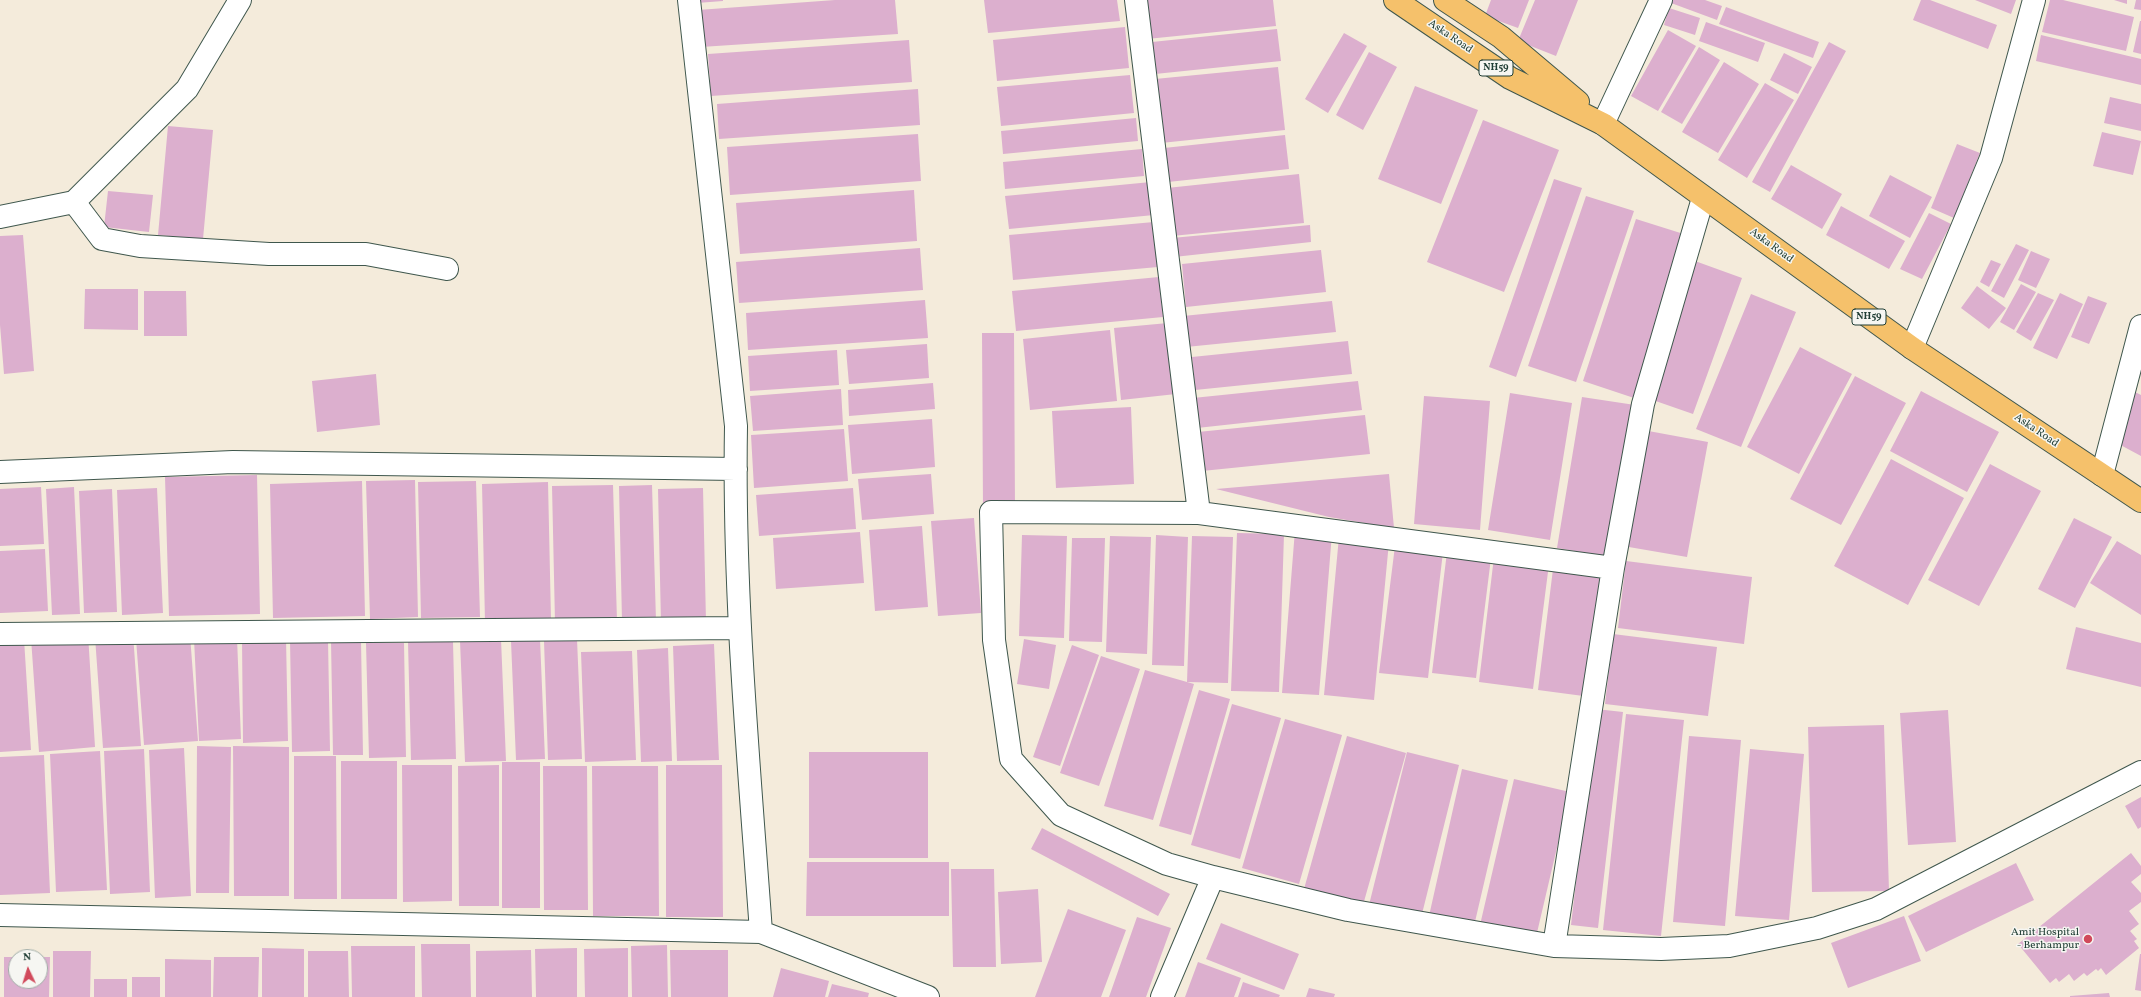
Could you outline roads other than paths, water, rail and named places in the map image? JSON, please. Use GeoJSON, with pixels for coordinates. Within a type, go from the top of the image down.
{"type":"FeatureCollection","features":[{"type":"Feature","properties":{"kind":"highway","name":"Aska Road"},"geometry":{"type":"LineString","coordinates":[[1396,0],[1510,78],[1603,124],[1703,198],[1912,348],[2141,501]]}},
{"type":"Feature","properties":{"kind":"highway","name":"NH59"},"geometry":{"type":"LineString","coordinates":[[1445,0],[1500,37],[1603,124]]}},
{"type":"Feature","properties":{"kind":"street"},"geometry":{"type":"LineString","coordinates":[[0,217],[74,202],[187,89],[240,0]]}},
{"type":"Feature","properties":{"kind":"street"},"geometry":{"type":"LineString","coordinates":[[689,0],[736,426],[739,628],[761,932]]}},
{"type":"Feature","properties":{"kind":"street"},"geometry":{"type":"LineString","coordinates":[[1136,0],[1199,513]]}},
{"type":"Feature","properties":{"kind":"street"},"geometry":{"type":"LineString","coordinates":[[1603,124],[1661,0]]}},
{"type":"Feature","properties":{"kind":"street"},"geometry":{"type":"LineString","coordinates":[[1912,348],[1991,158],[2034,0]]}},
{"type":"Feature","properties":{"kind":"street"},"geometry":{"type":"LineString","coordinates":[[1554,946],[1613,568],[1642,404],[1703,198]]}},
{"type":"Feature","properties":{"kind":"street"},"geometry":{"type":"LineString","coordinates":[[74,202],[102,239],[140,246],[269,254],[366,254],[448,269]]}},
{"type":"Feature","properties":{"kind":"street"},"geometry":{"type":"LineString","coordinates":[[2102,475],[2141,326]]}},
{"type":"Feature","properties":{"kind":"street"},"geometry":{"type":"LineString","coordinates":[[0,472],[233,462],[736,469]]}},
{"type":"Feature","properties":{"kind":"street"},"geometry":{"type":"LineString","coordinates":[[1613,568],[1199,513],[991,512],[994,640],[1011,759],[1061,815],[1167,864],[1213,877],[1348,910],[1554,946],[1661,949],[1728,946],[1816,928],[1876,909],[2141,772]]}},
{"type":"Feature","properties":{"kind":"street"},"geometry":{"type":"LineString","coordinates":[[0,634],[739,628]]}},
{"type":"Feature","properties":{"kind":"street"},"geometry":{"type":"LineString","coordinates":[[1162,997],[1213,877]]}},
{"type":"Feature","properties":{"kind":"street"},"geometry":{"type":"LineString","coordinates":[[0,915],[761,932],[928,997]]}},
{"type":"Feature","properties":{"kind":"place","name":"Amit Hospital - Berhampur"},"geometry":{"type":"Point","coordinates":[2088,939]}}]}
